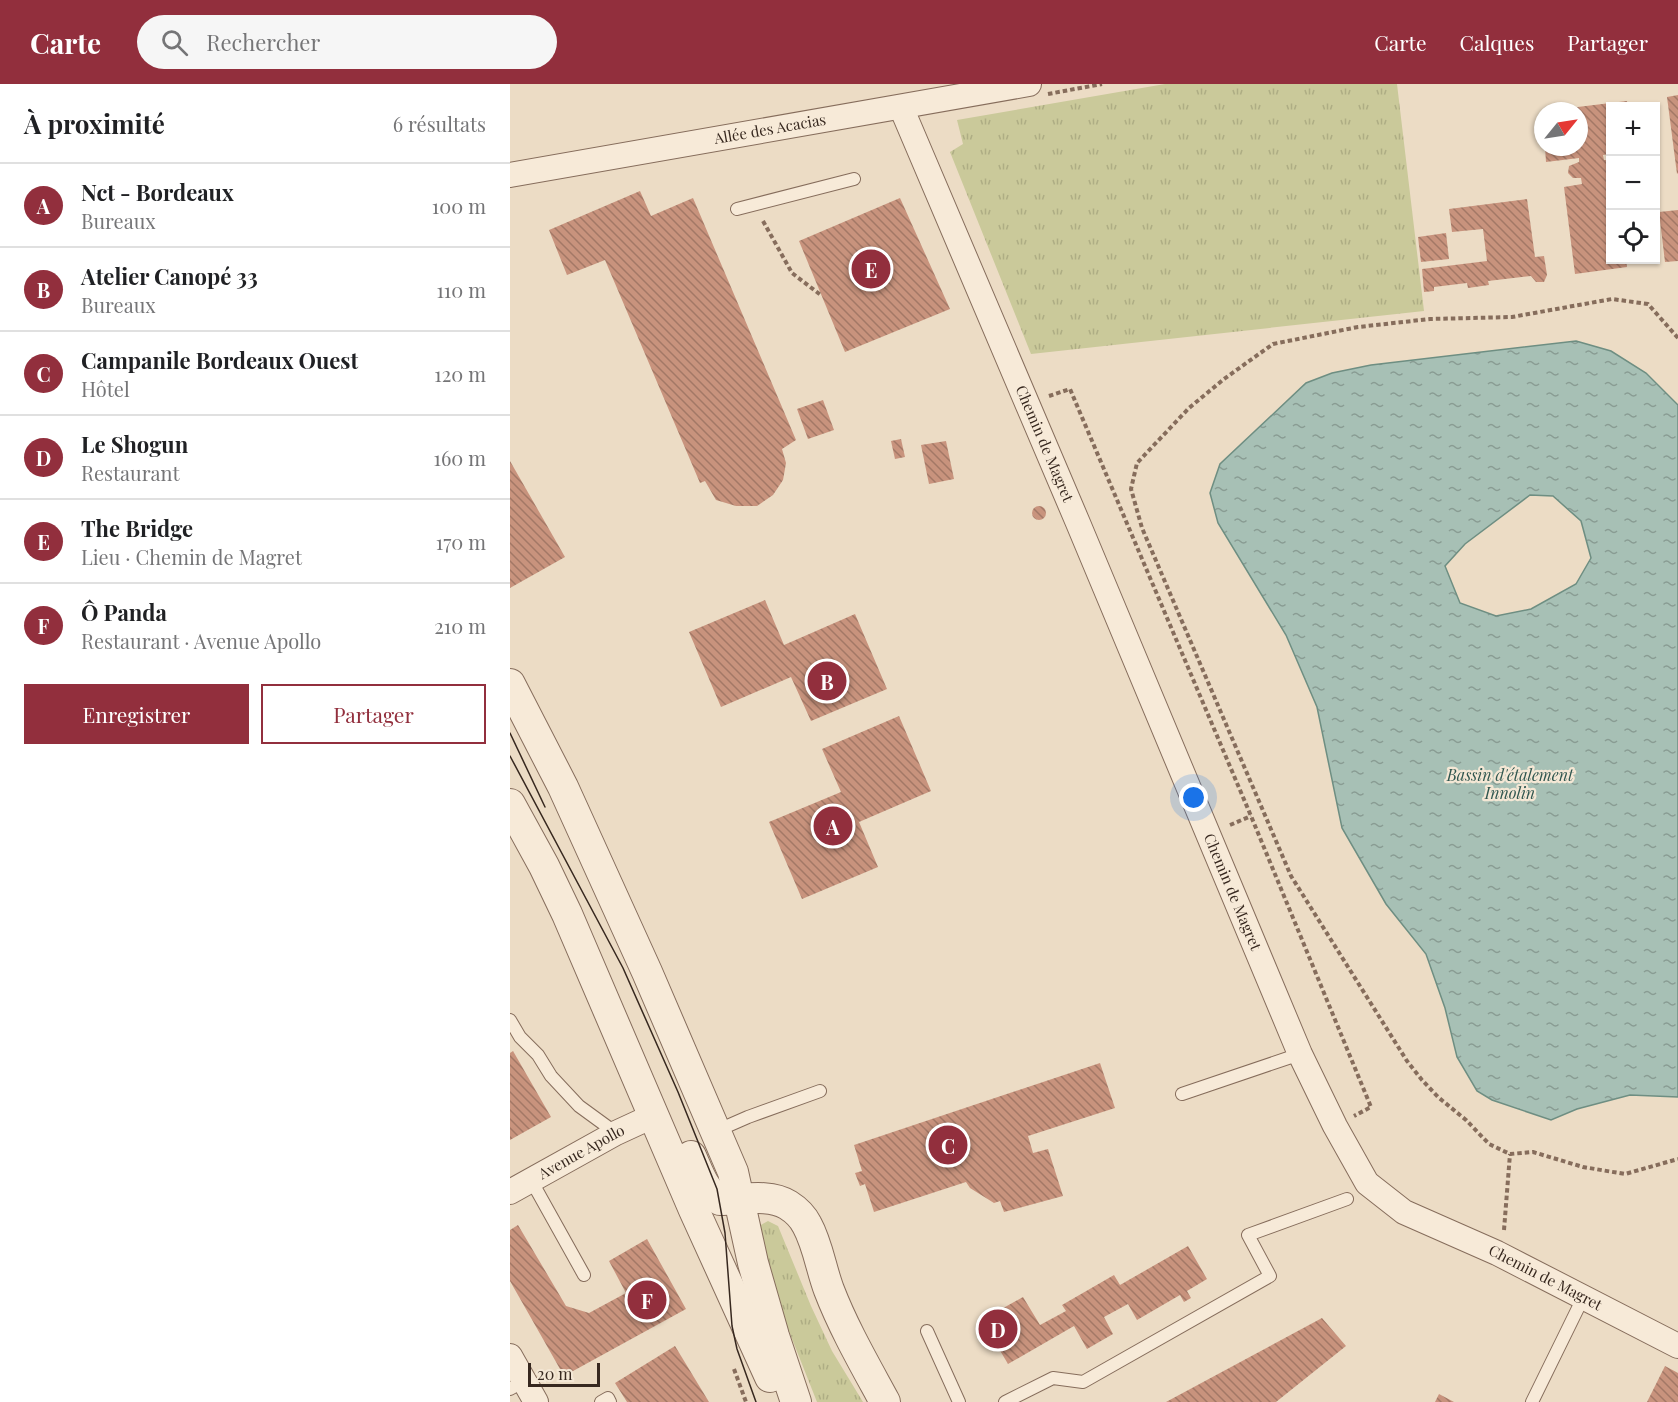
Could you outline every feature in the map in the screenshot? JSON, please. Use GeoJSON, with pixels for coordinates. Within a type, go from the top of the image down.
{"type":"FeatureCollection","features":[{"type":"Feature","properties":{"kind":"street","name":"Allée des Acacias"},"geometry":{"type":"LineString","coordinates":[[510,175],[901,107],[967,89],[1029,84]]}},
{"type":"Feature","properties":{"kind":"street","name":"Chemin de Magret"},"geometry":{"type":"LineString","coordinates":[[901,107],[1300,1054],[1335,1126],[1367,1183],[1404,1212],[1497,1253],[1678,1346]]}},
{"type":"Feature","properties":{"kind":"street"},"geometry":{"type":"LineString","coordinates":[[510,684],[563,787],[733,1172],[756,1274],[796,1402]]}},
{"type":"Feature","properties":{"kind":"street"},"geometry":{"type":"LineString","coordinates":[[511,809],[544,866],[593,973],[708,1241],[781,1402]]}},
{"type":"Feature","properties":{"kind":"street"},"geometry":{"type":"LineString","coordinates":[[593,973],[617,993],[708,1190],[720,1200],[781,1201],[803,1218],[812,1237],[839,1315],[885,1402]]}},
{"type":"Feature","properties":{"kind":"street","name":"Avenue Apollo"},"geometry":{"type":"LineString","coordinates":[[510,1192],[616,1132],[655,1115]]}},
{"type":"Feature","properties":{"kind":"street"},"geometry":{"type":"LineString","coordinates":[[510,1356],[517,1385],[536,1402]]}},
{"type":"Feature","properties":{"kind":"lane"},"geometry":{"type":"LineString","coordinates":[[736,209],[854,179]]}},
{"type":"Feature","properties":{"kind":"lane"},"geometry":{"type":"LineString","coordinates":[[510,1020],[520,1037],[538,1055],[551,1076],[579,1106],[616,1132]]}},
{"type":"Feature","properties":{"kind":"lane"},"geometry":{"type":"LineString","coordinates":[[1182,1094],[1300,1054]]}},
{"type":"Feature","properties":{"kind":"lane"},"geometry":{"type":"LineString","coordinates":[[716,1131],[820,1091]]}},
{"type":"Feature","properties":{"kind":"lane"},"geometry":{"type":"LineString","coordinates":[[531,1180],[584,1275]]}},
{"type":"Feature","properties":{"kind":"lane"},"geometry":{"type":"LineString","coordinates":[[1005,1402],[1053,1378],[1083,1382],[1270,1276],[1248,1235],[1347,1199]]}},
{"type":"Feature","properties":{"kind":"lane"},"geometry":{"type":"LineString","coordinates":[[1532,1402],[1583,1298]]}},
{"type":"Feature","properties":{"kind":"lane"},"geometry":{"type":"LineString","coordinates":[[927,1331],[959,1402]]}},
{"type":"Feature","properties":{"kind":"lane"},"geometry":{"type":"LineString","coordinates":[[601,1402],[608,1398],[610,1402]]}},
{"type":"Feature","properties":{"kind":"path"},"geometry":{"type":"LineString","coordinates":[[753,204],[792,273],[822,296]]}},
{"type":"Feature","properties":{"kind":"path"},"geometry":{"type":"LineString","coordinates":[[1678,338],[1648,303],[1612,299],[1512,317],[1430,319],[1358,327],[1273,344],[1189,408],[1137,463],[1131,489],[1142,528],[1291,876],[1407,1061],[1438,1097],[1466,1120],[1489,1144],[1510,1154],[1533,1152],[1583,1167],[1624,1174],[1678,1159]]}},
{"type":"Feature","properties":{"kind":"path"},"geometry":{"type":"LineString","coordinates":[[1027,403],[1070,389],[1251,816],[1371,1107],[1335,1126]]}},
{"type":"Feature","properties":{"kind":"path"},"geometry":{"type":"LineString","coordinates":[[1497,1253],[1504,1233],[1510,1154]]}},
{"type":"Feature","properties":{"kind":"green space"},"geometry":{"type":"Polygon","coordinates":[[[1165,84],[1397,84],[1424,311],[1031,354],[950,152],[963,144],[957,120],[1165,84]]]}},
{"type":"Feature","properties":{"kind":"green space"},"geometry":{"type":"Polygon","coordinates":[[[768,1221],[778,1226],[832,1351],[863,1402],[817,1402],[762,1263],[759,1226],[768,1221]]]}},
{"type":"Feature","properties":{"kind":"water","name":"Bassin d'étalement Innolin"},"geometry":{"type":"Polygon","coordinates":[[[1576,341],[1611,351],[1646,373],[1678,405],[1678,1097],[1630,1095],[1577,1109],[1551,1120],[1492,1100],[1477,1091],[1457,1057],[1445,1008],[1426,954],[1386,904],[1342,828],[1317,707],[1286,635],[1218,523],[1210,493],[1220,464],[1306,383],[1332,373],[1371,365],[1576,341]],[[1530,495],[1465,544],[1445,566],[1460,603],[1496,616],[1531,609],[1576,584],[1591,558],[1581,521],[1553,496],[1530,495]]]}},
{"type":"Feature","properties":{"kind":"building"},"geometry":{"type":"Polygon","coordinates":[[[1678,95],[1678,173],[1677,174],[1667,97],[1678,95]]]}},
{"type":"Feature","properties":{"kind":"building"},"geometry":{"type":"Polygon","coordinates":[[[1606,104],[1606,155],[1603,155],[1606,160],[1606,264],[1627,264],[1627,267],[1575,274],[1564,187],[1582,184],[1581,178],[1573,178],[1568,173],[1569,166],[1579,162],[1579,158],[1546,162],[1546,156],[1588,156],[1588,106],[1606,104]]]}},
{"type":"Feature","properties":{"kind":"building"},"geometry":{"type":"Polygon","coordinates":[[[640,191],[651,216],[693,198],[796,440],[782,449],[786,463],[783,480],[773,495],[757,506],[736,506],[716,500],[705,481],[700,483],[605,260],[567,275],[549,230],[640,191]]]}},
{"type":"Feature","properties":{"kind":"building"},"geometry":{"type":"Polygon","coordinates":[[[900,198],[950,309],[845,352],[799,241],[900,198]]]}},
{"type":"Feature","properties":{"kind":"building"},"geometry":{"type":"Polygon","coordinates":[[[1527,199],[1535,257],[1544,256],[1547,275],[1544,282],[1536,282],[1531,276],[1488,281],[1489,285],[1468,288],[1467,283],[1434,287],[1434,291],[1424,292],[1422,269],[1487,261],[1483,229],[1452,232],[1449,209],[1527,199]]]}},
{"type":"Feature","properties":{"kind":"building"},"geometry":{"type":"Polygon","coordinates":[[[1678,210],[1678,261],[1665,262],[1660,212],[1678,210]]]}},
{"type":"Feature","properties":{"kind":"building"},"geometry":{"type":"Polygon","coordinates":[[[1446,233],[1449,259],[1421,262],[1418,237],[1446,233]]]}},
{"type":"Feature","properties":{"kind":"building"},"geometry":{"type":"Polygon","coordinates":[[[823,400],[834,430],[808,439],[797,409],[823,400]]]}},
{"type":"Feature","properties":{"kind":"building"},"geometry":{"type":"Polygon","coordinates":[[[901,439],[905,457],[895,459],[891,441],[901,439]]]}},
{"type":"Feature","properties":{"kind":"building"},"geometry":{"type":"Polygon","coordinates":[[[946,441],[954,479],[929,484],[921,445],[946,441]]]}},
{"type":"Feature","properties":{"kind":"building"},"geometry":{"type":"Polygon","coordinates":[[[510,461],[565,557],[510,588],[510,461]]]}},
{"type":"Feature","properties":{"kind":"building"},"geometry":{"type":"Polygon","coordinates":[[[1036,506],[1042,506],[1046,513],[1042,520],[1036,520],[1032,516],[1032,510],[1036,506]]]}},
{"type":"Feature","properties":{"kind":"building"},"geometry":{"type":"Polygon","coordinates":[[[765,600],[784,645],[855,614],[887,689],[811,721],[791,677],[721,707],[689,632],[765,600]]]}},
{"type":"Feature","properties":{"kind":"building"},"geometry":{"type":"Polygon","coordinates":[[[899,716],[931,791],[859,822],[878,867],[802,899],[769,822],[841,792],[822,749],[899,716]]]}},
{"type":"Feature","properties":{"kind":"building"},"geometry":{"type":"Polygon","coordinates":[[[513,1051],[551,1117],[510,1140],[510,1053],[513,1051]]]}},
{"type":"Feature","properties":{"kind":"building"},"geometry":{"type":"Polygon","coordinates":[[[1100,1063],[1115,1108],[1028,1136],[1033,1153],[1048,1149],[1063,1196],[1004,1212],[1000,1201],[994,1203],[970,1188],[966,1182],[874,1212],[865,1184],[860,1186],[855,1173],[862,1171],[854,1145],[1100,1063]]]}},
{"type":"Feature","properties":{"kind":"building"},"geometry":{"type":"Polygon","coordinates":[[[518,1225],[566,1306],[589,1313],[626,1293],[609,1261],[647,1239],[686,1309],[564,1376],[510,1281],[510,1230],[518,1225]]]}},
{"type":"Feature","properties":{"kind":"building"},"geometry":{"type":"Polygon","coordinates":[[[1188,1246],[1207,1279],[1187,1291],[1191,1298],[1184,1302],[1180,1295],[1137,1320],[1128,1304],[1104,1317],[1113,1334],[1087,1349],[1074,1326],[1008,1364],[982,1320],[1023,1297],[1040,1325],[1066,1311],[1062,1305],[1114,1275],[1120,1285],[1188,1246]]]}},
{"type":"Feature","properties":{"kind":"building"},"geometry":{"type":"Polygon","coordinates":[[[1322,1318],[1346,1346],[1276,1402],[1166,1402],[1322,1318]]]}},
{"type":"Feature","properties":{"kind":"building"},"geometry":{"type":"Polygon","coordinates":[[[675,1346],[709,1402],[627,1402],[615,1383],[675,1346]]]}},
{"type":"Feature","properties":{"kind":"building"},"geometry":{"type":"Polygon","coordinates":[[[1665,1366],[1678,1373],[1678,1402],[1647,1402],[1665,1366]]]}},
{"type":"Feature","properties":{"kind":"building"},"geometry":{"type":"Polygon","coordinates":[[[1439,1394],[1454,1402],[1435,1402],[1439,1394]]]}},
{"type":"Feature","properties":{"kind":"tram line"},"geometry":{"type":"LineString","coordinates":[[510,733],[545,807]]}},
{"type":"Feature","properties":{"kind":"tram line"},"geometry":{"type":"LineString","coordinates":[[510,756],[623,968],[678,1092],[717,1189],[725,1233],[732,1326],[737,1349],[756,1402]]}},
{"type":"Feature","properties":{"kind":"place","name":"The Bridge"},"geometry":{"type":"Point","coordinates":[871,269]}},
{"type":"Feature","properties":{"kind":"place","name":"Atelier Canopé 33"},"geometry":{"type":"Point","coordinates":[827,681]}},
{"type":"Feature","properties":{"kind":"place","name":"Nct - Bordeaux"},"geometry":{"type":"Point","coordinates":[833,826]}},
{"type":"Feature","properties":{"kind":"place","name":"Campanile Bordeaux Ouest"},"geometry":{"type":"Point","coordinates":[948,1145]}},
{"type":"Feature","properties":{"kind":"place","name":"Ô Panda"},"geometry":{"type":"Point","coordinates":[647,1300]}},
{"type":"Feature","properties":{"kind":"place","name":"Le Shogun"},"geometry":{"type":"Point","coordinates":[998,1329]}}]}
